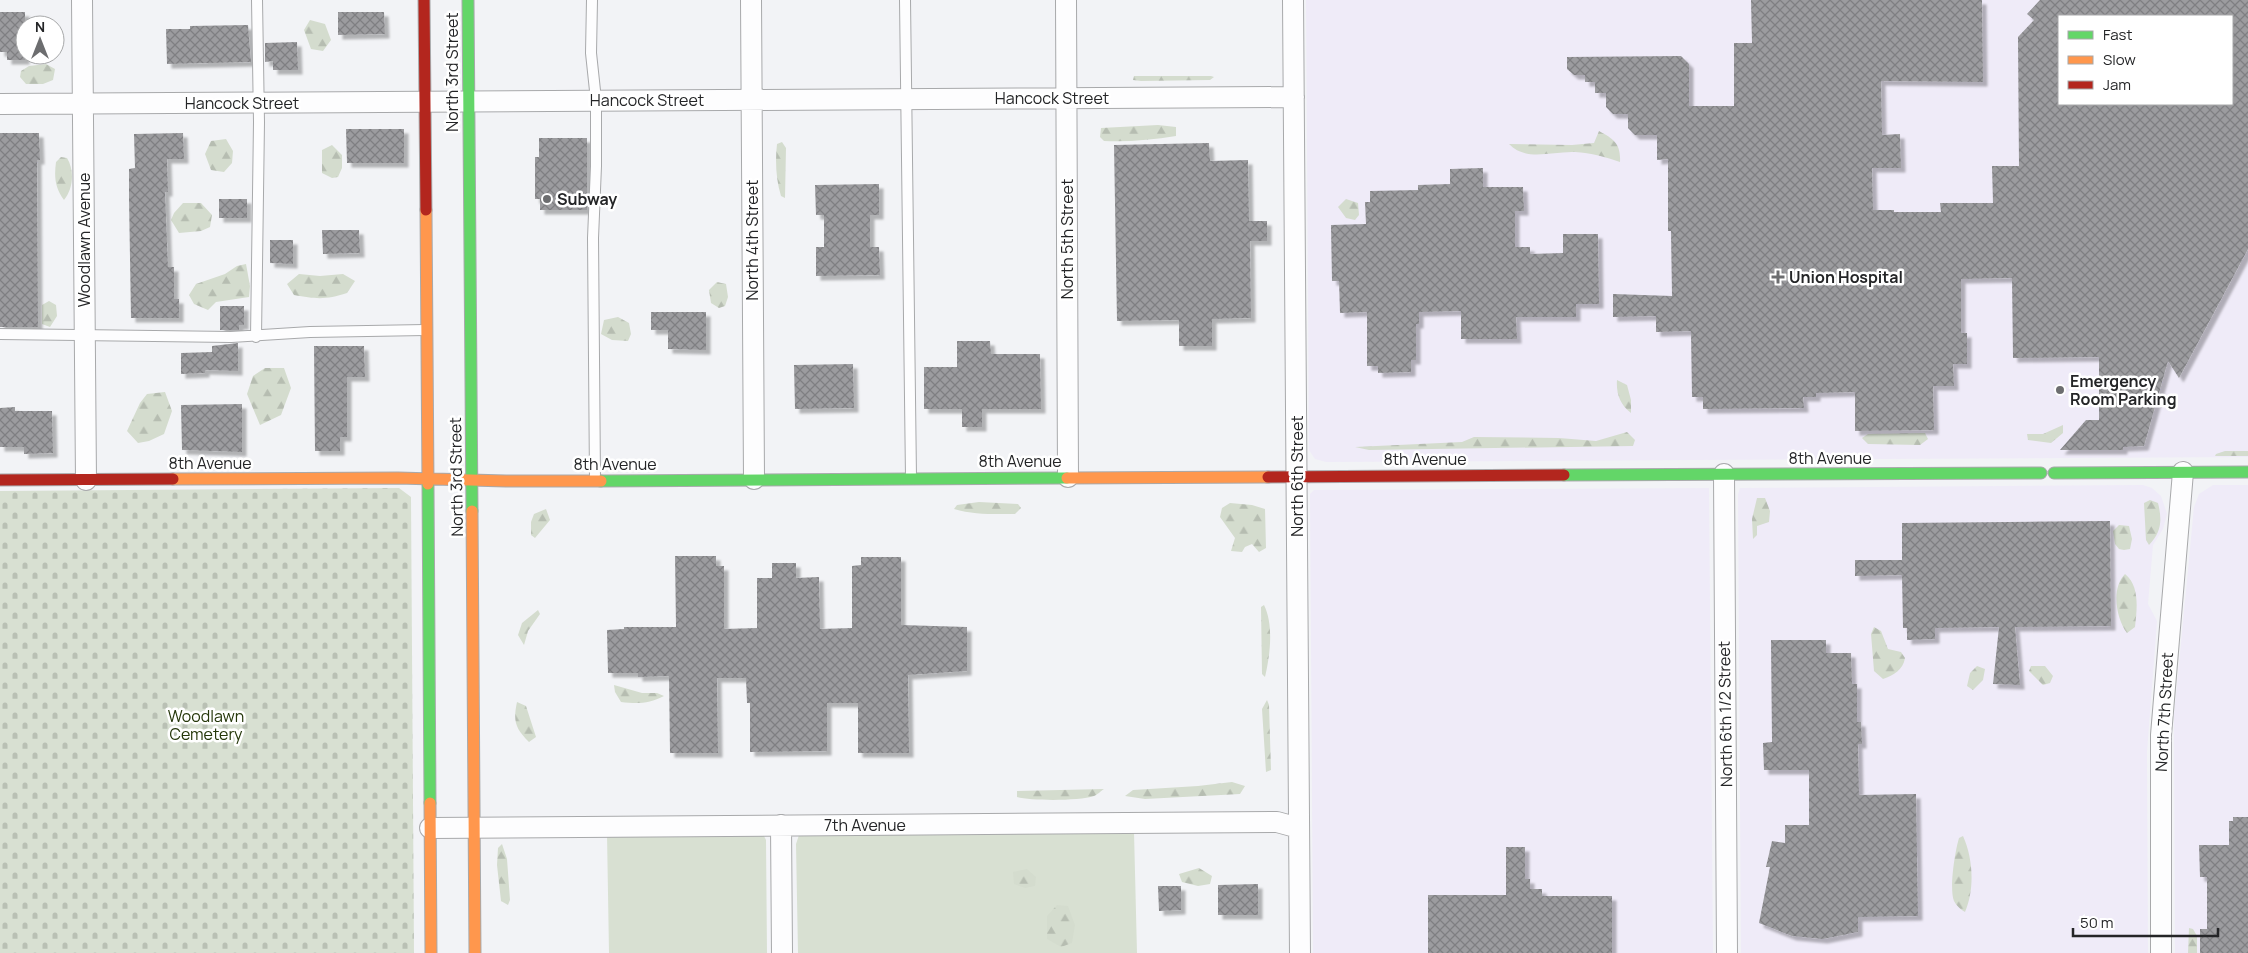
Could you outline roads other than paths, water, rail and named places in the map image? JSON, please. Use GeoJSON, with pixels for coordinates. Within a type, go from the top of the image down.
{"type":"FeatureCollection","features":[{"type":"Feature","properties":{"kind":"main road","name":"North 3rd Street"},"geometry":{"type":"LineString","coordinates":[[424,0],[431,953]]}},
{"type":"Feature","properties":{"kind":"main road","name":"North 3rd Street"},"geometry":{"type":"LineString","coordinates":[[468,0],[475,953]]}},
{"type":"Feature","properties":{"kind":"main road"},"geometry":{"type":"LineString","coordinates":[[2054,473],[2248,472]]}},
{"type":"Feature","properties":{"kind":"main road","name":"8th Avenue"},"geometry":{"type":"LineString","coordinates":[[0,480],[428,478],[595,480],[2041,473]]}},
{"type":"Feature","properties":{"kind":"street","name":"Woodlawn Avenue"},"geometry":{"type":"LineString","coordinates":[[82,0],[86,480]]}},
{"type":"Feature","properties":{"kind":"street","name":"North 4th Street"},"geometry":{"type":"LineString","coordinates":[[751,0],[754,479]]}},
{"type":"Feature","properties":{"kind":"street","name":"North 5th Street"},"geometry":{"type":"LineString","coordinates":[[1066,0],[1068,477]]}},
{"type":"Feature","properties":{"kind":"street","name":"North 6th Street"},"geometry":{"type":"LineString","coordinates":[[1293,0],[1300,953]]}},
{"type":"Feature","properties":{"kind":"street","name":"Hancock Street"},"geometry":{"type":"LineString","coordinates":[[0,104],[1294,97]]}},
{"type":"Feature","properties":{"kind":"street","name":"North 7th Street"},"geometry":{"type":"LineString","coordinates":[[2161,953],[2161,735],[2183,472]]}},
{"type":"Feature","properties":{"kind":"street","name":"North 6th 1/2 Street"},"geometry":{"type":"LineString","coordinates":[[1724,474],[1727,953]]}},
{"type":"Feature","properties":{"kind":"street","name":"7th Avenue"},"geometry":{"type":"LineString","coordinates":[[430,828],[1277,822],[1299,828]]}},
{"type":"Feature","properties":{"kind":"street"},"geometry":{"type":"LineString","coordinates":[[781,825],[782,953]]}},
{"type":"Feature","properties":{"kind":"lane"},"geometry":{"type":"LineString","coordinates":[[256,337],[259,102],[257,0]]}},
{"type":"Feature","properties":{"kind":"lane"},"geometry":{"type":"LineString","coordinates":[[592,0],[591,53],[596,100],[593,238],[595,480]]}},
{"type":"Feature","properties":{"kind":"lane"},"geometry":{"type":"LineString","coordinates":[[905,0],[911,478]]}},
{"type":"Feature","properties":{"kind":"lane"},"geometry":{"type":"LineString","coordinates":[[0,334],[256,337],[310,332],[426,330]]}},
{"type":"Feature","properties":{"kind":"place","name":"Subway"},"geometry":{"type":"Point","coordinates":[547,199]}},
{"type":"Feature","properties":{"kind":"place","name":"Union Hospital"},"geometry":{"type":"Point","coordinates":[1778,277]}},
{"type":"Feature","properties":{"kind":"place","name":"Emergency Room Parking"},"geometry":{"type":"Point","coordinates":[2060,390]}},
{"type":"Feature","properties":{"kind":"park label","name":"Woodlawn Cemetery"},"geometry":{"type":"Point","coordinates":[206,725]}}]}
